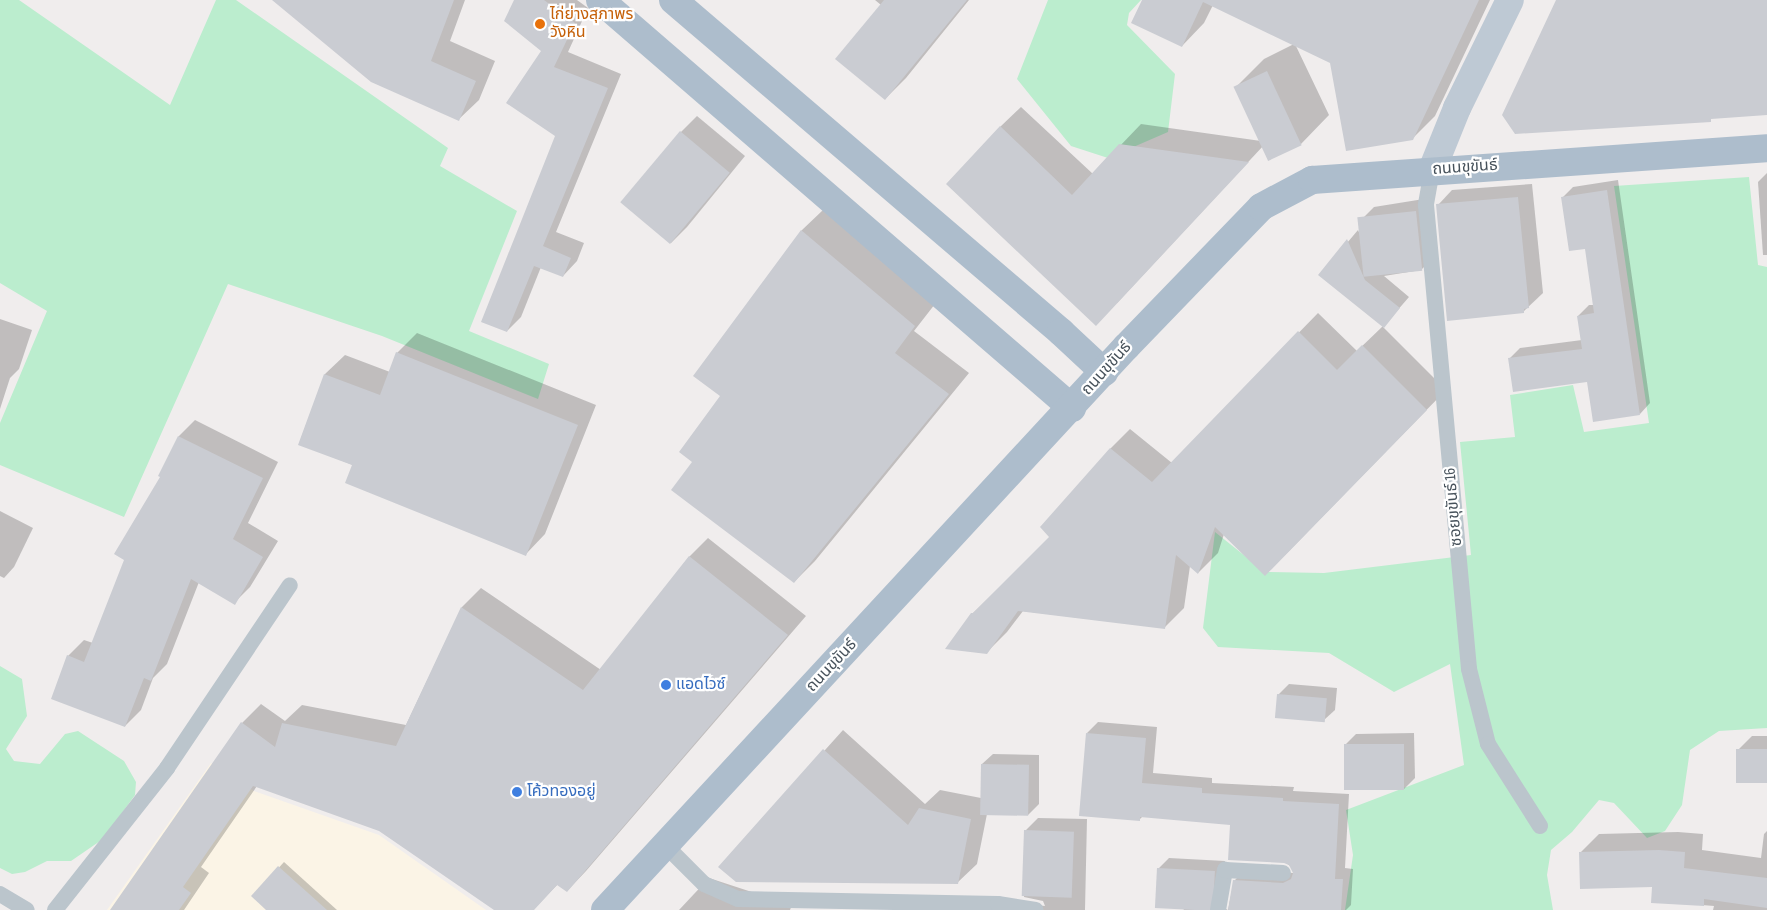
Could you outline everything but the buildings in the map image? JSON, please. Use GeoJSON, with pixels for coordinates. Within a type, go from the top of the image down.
{"type":"FeatureCollection","features":[{"type":"Feature","properties":{"kind":"main road"},"geometry":{"type":"LineString","coordinates":[[600,0],[1072,408]]}},
{"type":"Feature","properties":{"kind":"main road"},"geometry":{"type":"LineString","coordinates":[[673,0],[1104,372]]}},
{"type":"Feature","properties":{"kind":"main road","name":"ถนนขุขันธ์"},"geometry":{"type":"LineString","coordinates":[[605,910],[1104,372],[1261,208],[1312,180],[1432,170],[1767,148]]}},
{"type":"Feature","properties":{"kind":"street"},"geometry":{"type":"LineString","coordinates":[[1432,170],[1457,108],[1510,0]]}},
{"type":"Feature","properties":{"kind":"lane","name":"ซอยขุขันธ์ 16"},"geometry":{"type":"LineString","coordinates":[[1432,170],[1426,205],[1469,669],[1488,744],[1540,826]]}},
{"type":"Feature","properties":{"kind":"lane"},"geometry":{"type":"LineString","coordinates":[[55,910],[167,768],[290,585]]}},
{"type":"Feature","properties":{"kind":"lane"},"geometry":{"type":"LineString","coordinates":[[665,846],[704,884],[738,900],[998,904],[1036,910]]}},
{"type":"Feature","properties":{"kind":"lane"},"geometry":{"type":"LineString","coordinates":[[1218,910],[1226,870],[1284,872]]}},
{"type":"Feature","properties":{"kind":"lane"},"geometry":{"type":"LineString","coordinates":[[0,894],[27,910]]}},
{"type":"Feature","properties":{"kind":"shaded area"},"geometry":{"type":"Polygon","coordinates":[[[211,763],[254,791],[379,835],[486,910],[107,910],[211,763]]]}},
{"type":"Feature","properties":{"kind":"green space"},"geometry":{"type":"Polygon","coordinates":[[[0,0],[19,0],[170,105],[216,0],[236,0],[448,148],[440,166],[517,211],[469,331],[549,364],[538,399],[382,336],[228,284],[124,517],[0,465],[0,423],[47,311],[0,283],[0,0]]]}},
{"type":"Feature","properties":{"kind":"green space"},"geometry":{"type":"Polygon","coordinates":[[[1048,0],[1141,0],[1129,13],[1127,25],[1175,74],[1168,132],[1108,158],[1071,146],[1017,79],[1048,0]]]}},
{"type":"Feature","properties":{"kind":"green space"},"geometry":{"type":"Polygon","coordinates":[[[1749,177],[1758,265],[1767,267],[1767,728],[1719,731],[1690,750],[1682,805],[1665,831],[1647,838],[1614,803],[1599,800],[1572,832],[1551,850],[1547,875],[1553,910],[1345,910],[1353,855],[1346,810],[1464,765],[1450,664],[1394,692],[1329,653],[1218,647],[1203,628],[1215,532],[1265,572],[1324,573],[1471,555],[1460,442],[1515,437],[1510,395],[1573,385],[1584,432],[1649,423],[1614,186],[1749,177]]]}},
{"type":"Feature","properties":{"kind":"green space"},"geometry":{"type":"Polygon","coordinates":[[[0,666],[22,679],[27,716],[6,749],[14,761],[40,764],[65,734],[78,731],[124,761],[136,782],[135,795],[103,839],[71,861],[47,861],[25,872],[12,874],[0,868],[0,666]]]}},
{"type":"Feature","properties":{"kind":"place","name":"ไก่ย่างสุภาพร วังหิน"},"geometry":{"type":"Point","coordinates":[540,24]}},
{"type":"Feature","properties":{"kind":"place","name":"แอดไวซ์"},"geometry":{"type":"Point","coordinates":[666,685]}},
{"type":"Feature","properties":{"kind":"place","name":"โค้วทองอยู่"},"geometry":{"type":"Point","coordinates":[517,792]}}]}
